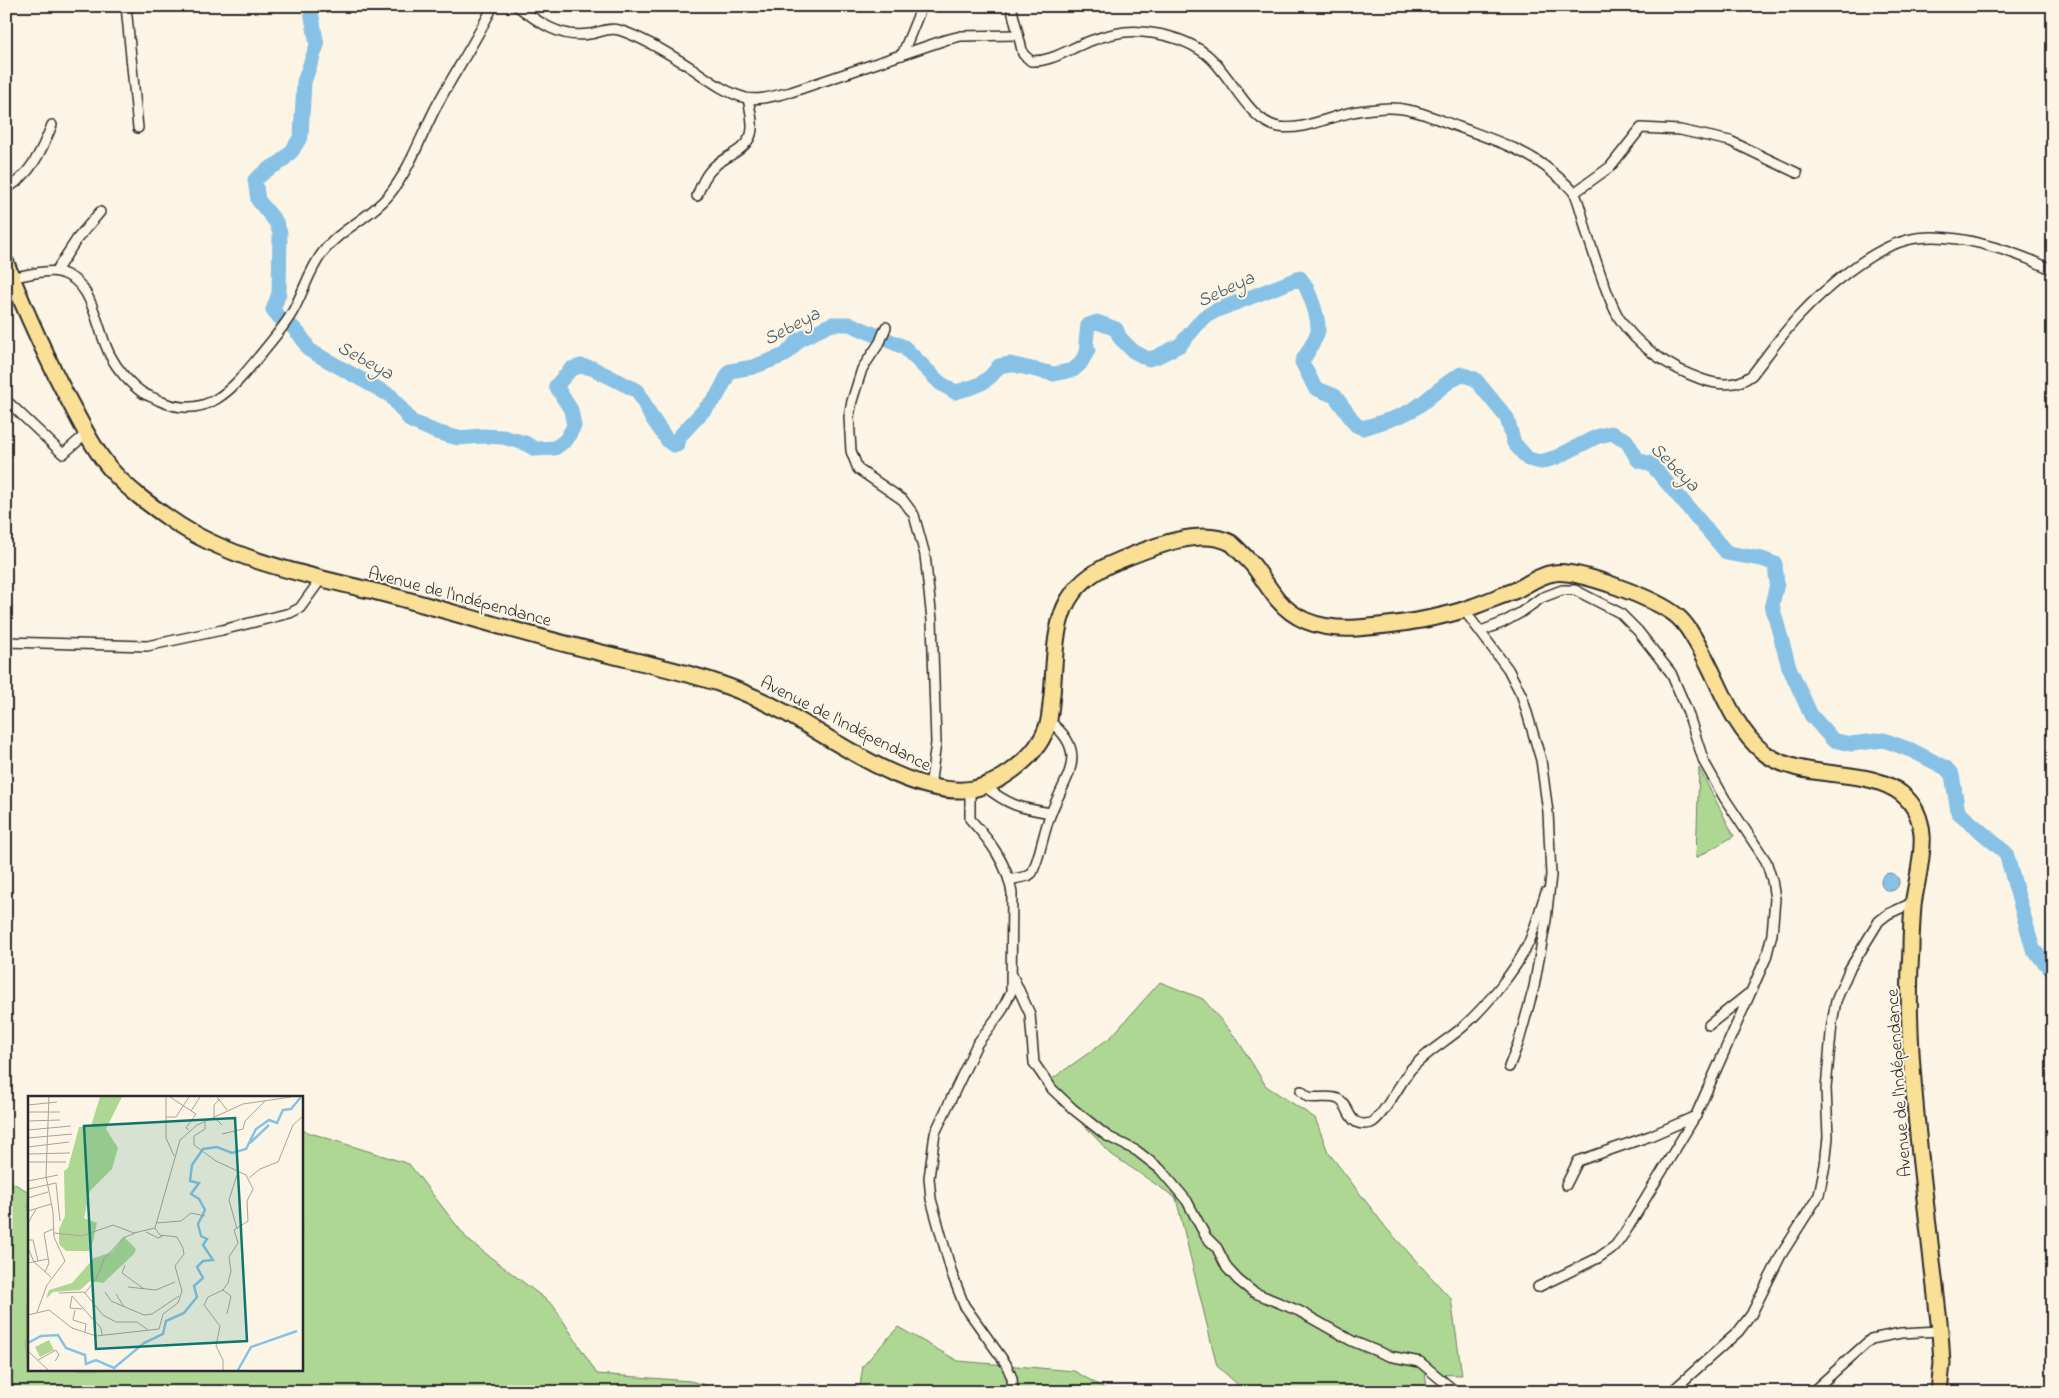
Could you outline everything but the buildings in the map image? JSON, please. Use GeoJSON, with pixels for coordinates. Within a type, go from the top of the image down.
{"type":"FeatureCollection","features":[{"type":"Feature","properties":{"kind":"highway","name":"Avenue de l'Indépendance"},"geometry":{"type":"LineString","coordinates":[[6,263],[47,361],[86,434],[111,470],[143,499],[177,525],[213,544],[321,580],[441,609],[591,650],[676,670],[730,686],[780,710],[896,774],[930,787],[976,788],[1000,780],[1026,761],[1037,747],[1049,722],[1059,616],[1071,594],[1104,566],[1172,541],[1197,538],[1229,542],[1257,570],[1284,608],[1310,624],[1333,628],[1351,628],[1429,618],[1464,610],[1518,589],[1546,574],[1564,571],[1584,575],[1628,591],[1679,617],[1709,664],[1730,712],[1753,742],[1769,757],[1788,765],[1810,770],[1875,780],[1899,791],[1910,801],[1918,817],[1923,853],[1914,902],[1909,1019],[1916,1114],[1940,1330],[1942,1363],[1939,1392]]}},
{"type":"Feature","properties":{"kind":"street"},"geometry":{"type":"LineString","coordinates":[[126,6],[138,128]]}},
{"type":"Feature","properties":{"kind":"street"},"geometry":{"type":"LineString","coordinates":[[12,278],[56,271],[72,277],[83,285],[109,354],[119,370],[143,393],[171,406],[186,408],[204,406],[225,394],[283,326],[293,312],[314,263],[331,241],[364,220],[390,195],[412,158],[436,107],[493,6]]}},
{"type":"Feature","properties":{"kind":"street"},"geometry":{"type":"LineString","coordinates":[[517,6],[547,26],[564,34],[578,36],[606,30],[618,30],[658,48],[719,87],[748,98],[768,98],[791,92],[961,36],[1018,35]]}},
{"type":"Feature","properties":{"kind":"street"},"geometry":{"type":"LineString","coordinates":[[902,55],[922,6]]}},
{"type":"Feature","properties":{"kind":"street"},"geometry":{"type":"LineString","coordinates":[[1011,6],[1023,54],[1031,62],[1039,62],[1090,40],[1112,34],[1140,31],[1180,40],[1206,54],[1220,67],[1248,107],[1264,120],[1277,127],[1302,126],[1356,112],[1383,108],[1406,109],[1439,119],[1518,151],[1543,164],[1574,193],[1601,276],[1619,317],[1634,336],[1655,354],[1679,371],[1711,383],[1734,384],[1746,380],[1752,375],[1798,316],[1849,271],[1882,250],[1906,240],[1930,237],[1980,243],[2030,258],[2053,270]]}},
{"type":"Feature","properties":{"kind":"street"},"geometry":{"type":"LineString","coordinates":[[697,196],[703,180],[710,171],[718,163],[743,147],[751,136],[748,98]]}},
{"type":"Feature","properties":{"kind":"street"},"geometry":{"type":"LineString","coordinates":[[6,189],[17,183],[39,157],[52,125]]}},
{"type":"Feature","properties":{"kind":"street"},"geometry":{"type":"LineString","coordinates":[[1574,193],[1610,167],[1641,128],[1680,130],[1730,141],[1798,173]]}},
{"type":"Feature","properties":{"kind":"street"},"geometry":{"type":"LineString","coordinates":[[56,271],[77,238],[100,212]]}},
{"type":"Feature","properties":{"kind":"street"},"geometry":{"type":"LineString","coordinates":[[883,335],[862,368],[852,401],[849,417],[851,451],[858,468],[903,500],[914,515],[925,555],[932,620],[936,743],[930,787]]}},
{"type":"Feature","properties":{"kind":"street"},"geometry":{"type":"LineString","coordinates":[[6,400],[63,454],[86,434]]}},
{"type":"Feature","properties":{"kind":"street"},"geometry":{"type":"LineString","coordinates":[[6,642],[148,646],[169,642],[290,613],[300,608],[321,580]]}},
{"type":"Feature","properties":{"kind":"street"},"geometry":{"type":"LineString","coordinates":[[1481,631],[1502,623],[1541,598],[1562,590],[1576,590],[1620,613],[1638,631],[1671,673],[1687,710],[1704,762],[1725,799],[1766,861],[1775,899],[1772,934],[1766,958],[1696,1116],[1626,1231],[1615,1246],[1598,1258],[1538,1287]]}},
{"type":"Feature","properties":{"kind":"street"},"geometry":{"type":"LineString","coordinates":[[1464,610],[1508,669],[1522,696],[1541,760],[1548,812],[1552,875],[1546,920],[1534,987],[1519,1041],[1509,1067]]}},
{"type":"Feature","properties":{"kind":"street"},"geometry":{"type":"LineString","coordinates":[[1010,880],[1028,876],[1032,873],[1051,813],[1069,775],[1072,754],[1069,742],[1060,730],[1049,722]]}},
{"type":"Feature","properties":{"kind":"street"},"geometry":{"type":"LineString","coordinates":[[1013,1392],[1012,1378],[1006,1364],[964,1305],[952,1274],[931,1199],[929,1178],[935,1133],[977,1044],[1006,1005],[1011,992],[1012,893],[1010,880],[995,848],[970,819],[976,788],[1004,802],[1026,809],[1051,813]]}},
{"type":"Feature","properties":{"kind":"street"},"geometry":{"type":"LineString","coordinates":[[1300,1091],[1308,1098],[1337,1098],[1342,1101],[1348,1114],[1354,1121],[1362,1124],[1372,1123],[1380,1117],[1411,1070],[1430,1050],[1463,1026],[1495,993],[1529,943],[1552,875]]}},
{"type":"Feature","properties":{"kind":"street"},"geometry":{"type":"LineString","coordinates":[[1671,1392],[1738,1332],[1750,1315],[1781,1255],[1819,1195],[1828,1138],[1826,1088],[1836,1001],[1849,970],[1880,921],[1888,914],[1914,902]]}},
{"type":"Feature","properties":{"kind":"street"},"geometry":{"type":"LineString","coordinates":[[1012,975],[1030,1014],[1034,1064],[1052,1089],[1072,1109],[1106,1136],[1137,1151],[1160,1169],[1187,1201],[1206,1237],[1217,1248],[1227,1268],[1238,1280],[1253,1292],[1299,1311],[1352,1341],[1389,1356],[1420,1362],[1456,1392]]}},
{"type":"Feature","properties":{"kind":"street"},"geometry":{"type":"LineString","coordinates":[[1709,1025],[1749,994]]}},
{"type":"Feature","properties":{"kind":"street"},"geometry":{"type":"LineString","coordinates":[[1566,1185],[1578,1161],[1650,1136],[1696,1116]]}},
{"type":"Feature","properties":{"kind":"street"},"geometry":{"type":"LineString","coordinates":[[1812,1392],[1871,1340],[1901,1334],[1940,1330]]}},
{"type":"Feature","properties":{"kind":"shaded area"},"geometry":{"type":"Polygon","coordinates":[[[1829,1382],[1846,1385],[1867,1392],[1817,1392],[1829,1382]]]}},
{"type":"Feature","properties":{"kind":"green space"},"geometry":{"type":"Polygon","coordinates":[[[1699,768],[1734,836],[1696,858],[1699,768]]]}},
{"type":"Feature","properties":{"kind":"green space"},"geometry":{"type":"Polygon","coordinates":[[[1160,982],[1203,999],[1237,1039],[1266,1086],[1315,1118],[1328,1152],[1387,1229],[1451,1299],[1462,1375],[1425,1374],[1428,1392],[1246,1392],[1217,1366],[1176,1198],[1111,1154],[1045,1084],[1111,1037],[1160,982]]]}},
{"type":"Feature","properties":{"kind":"green space"},"geometry":{"type":"Polygon","coordinates":[[[302,1130],[409,1164],[468,1240],[553,1305],[597,1374],[690,1381],[732,1392],[6,1392],[6,1179],[28,1191],[28,1370],[302,1370],[302,1130]]]}},
{"type":"Feature","properties":{"kind":"green space"},"geometry":{"type":"Polygon","coordinates":[[[898,1327],[958,1361],[1074,1371],[1111,1392],[859,1392],[863,1366],[898,1327]]]}},
{"type":"Feature","properties":{"kind":"water"},"geometry":{"type":"Polygon","coordinates":[[[1890,873],[1896,876],[1899,882],[1896,888],[1890,891],[1884,888],[1881,882],[1884,876],[1890,873]]]}},
{"type":"Feature","properties":{"kind":"waterway","name":"Sebeya"},"geometry":{"type":"LineString","coordinates":[[310,6],[317,45],[304,82],[301,136],[292,151],[281,162],[255,180],[258,200],[276,222],[280,233],[279,293],[273,310],[277,316],[296,330],[309,350],[391,396],[411,421],[436,432],[458,438],[503,437],[525,443],[535,449],[555,448],[566,440],[574,426],[571,410],[556,386],[571,369],[581,366],[592,368],[638,391],[650,415],[668,441],[673,445],[677,445],[679,437],[717,396],[730,371],[753,367],[785,355],[800,339],[832,324],[850,324],[904,347],[940,383],[955,392],[980,384],[990,377],[999,366],[1010,364],[1054,374],[1073,370],[1080,364],[1088,350],[1086,342],[1088,325],[1097,322],[1116,329],[1120,338],[1133,351],[1148,359],[1156,357],[1180,345],[1203,318],[1215,311],[1300,278],[1312,302],[1318,324],[1314,341],[1302,362],[1315,388],[1335,396],[1356,425],[1363,428],[1393,419],[1421,404],[1461,374],[1475,379],[1507,418],[1514,443],[1528,459],[1541,462],[1557,457],[1596,437],[1611,433],[1626,440],[1638,460],[1651,464],[1727,553],[1762,559],[1775,564],[1777,584],[1772,604],[1774,613],[1789,667],[1811,715],[1833,740],[1851,744],[1884,740],[1913,751],[1946,768],[1952,775],[1958,812],[2006,853],[2033,949],[2053,972]]}}]}
